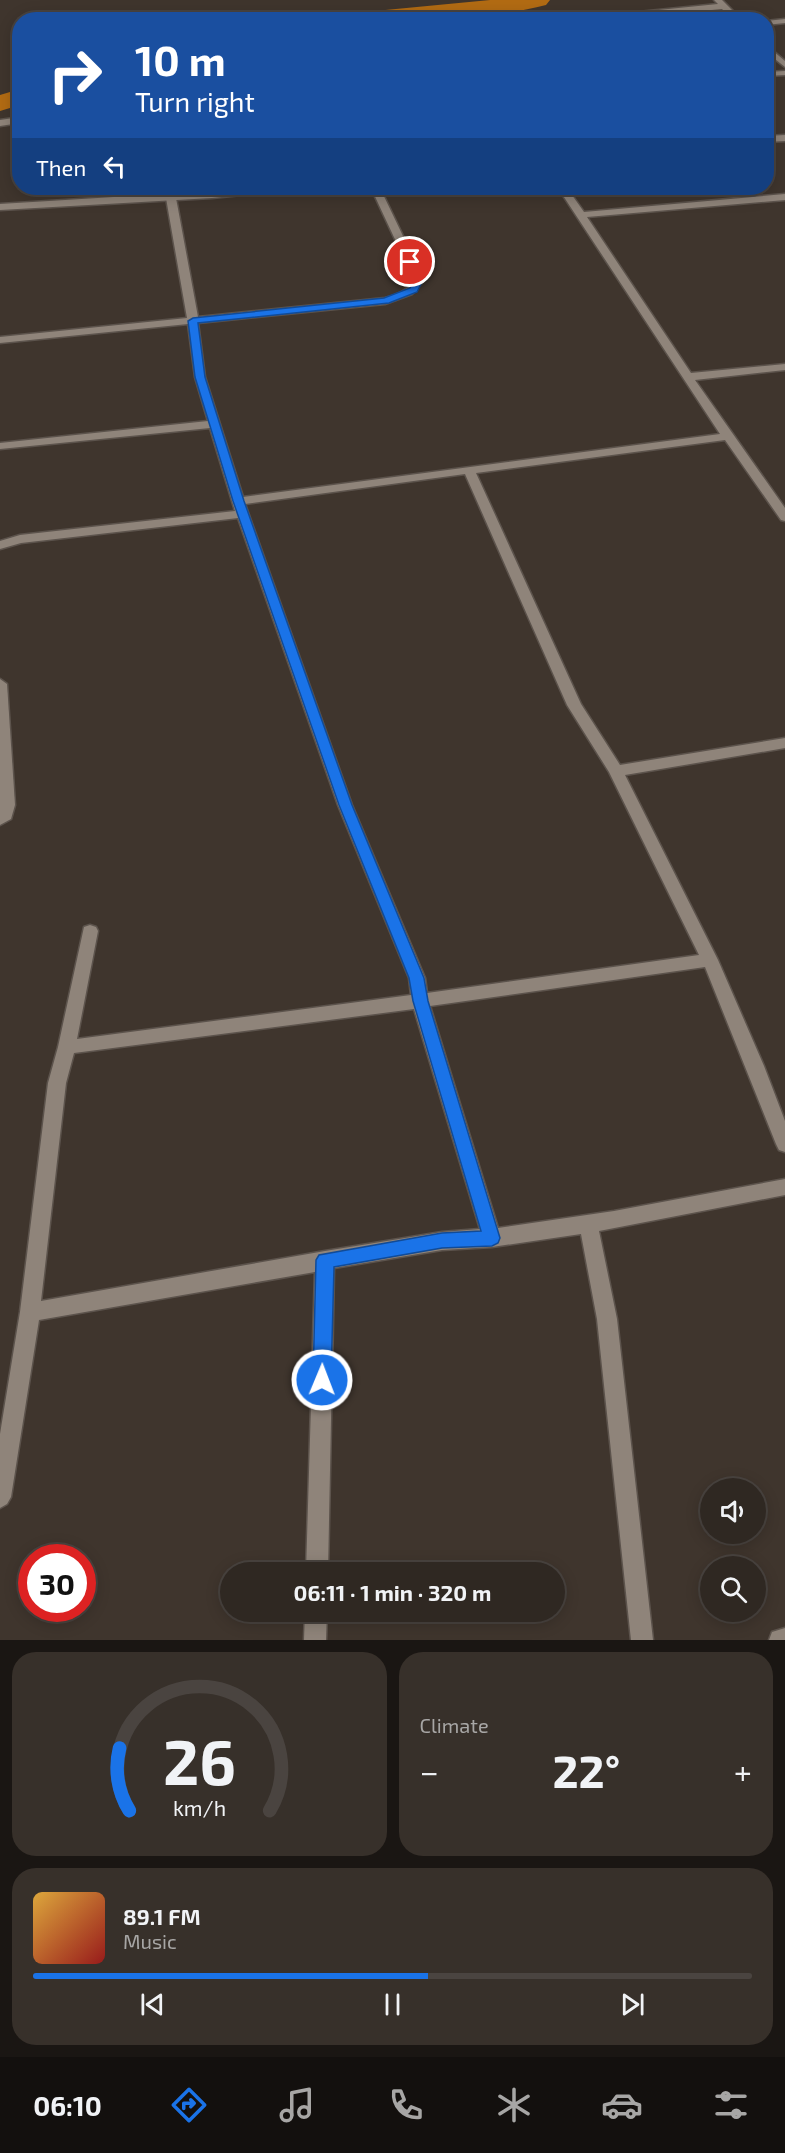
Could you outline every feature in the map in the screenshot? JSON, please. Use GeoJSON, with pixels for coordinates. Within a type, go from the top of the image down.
{"type":"FeatureCollection","features":[{"type":"Feature","properties":{"kind":"street"},"geometry":{"type":"LineString","coordinates":[[648,12],[722,3]]}},
{"type":"Feature","properties":{"kind":"street"},"geometry":{"type":"LineString","coordinates":[[774,55],[785,65]]}},
{"type":"Feature","properties":{"kind":"street"},"geometry":{"type":"LineString","coordinates":[[0,207],[171,198],[180,195]]}},
{"type":"Feature","properties":{"kind":"street"},"geometry":{"type":"LineString","coordinates":[[0,340],[386,301],[414,290],[418,280],[378,195]]}},
{"type":"Feature","properties":{"kind":"street"},"geometry":{"type":"LineString","coordinates":[[568,195],[728,436],[783,510]]}},
{"type":"Feature","properties":{"kind":"street"},"geometry":{"type":"LineString","coordinates":[[581,215],[785,197]]}},
{"type":"Feature","properties":{"kind":"street"},"geometry":{"type":"LineString","coordinates":[[171,198],[193,321],[200,377],[214,424],[345,805],[417,978],[420,1001],[492,1238]]}},
{"type":"Feature","properties":{"kind":"street"},"geometry":{"type":"LineString","coordinates":[[689,377],[785,367]]}},
{"type":"Feature","properties":{"kind":"street"},"geometry":{"type":"LineString","coordinates":[[0,446],[214,424]]}},
{"type":"Feature","properties":{"kind":"street"},"geometry":{"type":"LineString","coordinates":[[0,544],[20,539],[241,508],[469,471],[728,436]]}},
{"type":"Feature","properties":{"kind":"street"},"geometry":{"type":"LineString","coordinates":[[469,471],[574,705],[616,771],[710,960],[785,1144]]}},
{"type":"Feature","properties":{"kind":"street"},"geometry":{"type":"LineString","coordinates":[[0,684],[8,805],[6,815],[0,820]]}},
{"type":"Feature","properties":{"kind":"street"},"geometry":{"type":"LineString","coordinates":[[616,771],[785,743]]}},
{"type":"Feature","properties":{"kind":"street"},"geometry":{"type":"LineString","coordinates":[[0,1497],[30,1312],[57,1083],[90,931]]}},
{"type":"Feature","properties":{"kind":"street"},"geometry":{"type":"LineString","coordinates":[[66,1047],[420,1001],[710,960]]}},
{"type":"Feature","properties":{"kind":"street"},"geometry":{"type":"LineString","coordinates":[[30,1312],[442,1240],[492,1238],[588,1224],[785,1187]]}},
{"type":"Feature","properties":{"kind":"street"},"geometry":{"type":"LineString","coordinates":[[588,1224],[608,1330],[642,1640]]}},
{"type":"Feature","properties":{"kind":"street"},"geometry":{"type":"LineString","coordinates":[[317,1562],[325,1260]]}},
{"type":"Feature","properties":{"kind":"street"},"geometry":{"type":"LineString","coordinates":[[315,1640],[316,1622]]}},
{"type":"Feature","properties":{"kind":"street"},"geometry":{"type":"LineString","coordinates":[[780,1640],[785,1638]]}},
{"type":"Feature","properties":{"kind":"waterway"},"geometry":{"type":"LineString","coordinates":[[438,12],[522,4],[538,0]]}},
{"type":"Feature","properties":{"kind":"waterway"},"geometry":{"type":"LineString","coordinates":[[0,103],[12,99]]}},
{"type":"Feature","properties":{"kind":"route"},"geometry":{"type":"LineString","coordinates":[[322,1380],[325,1260],[442,1240],[492,1238],[420,1001],[417,978],[345,805],[238,501],[200,377],[193,321],[386,301],[414,290],[418,280],[410,262]]}}]}
